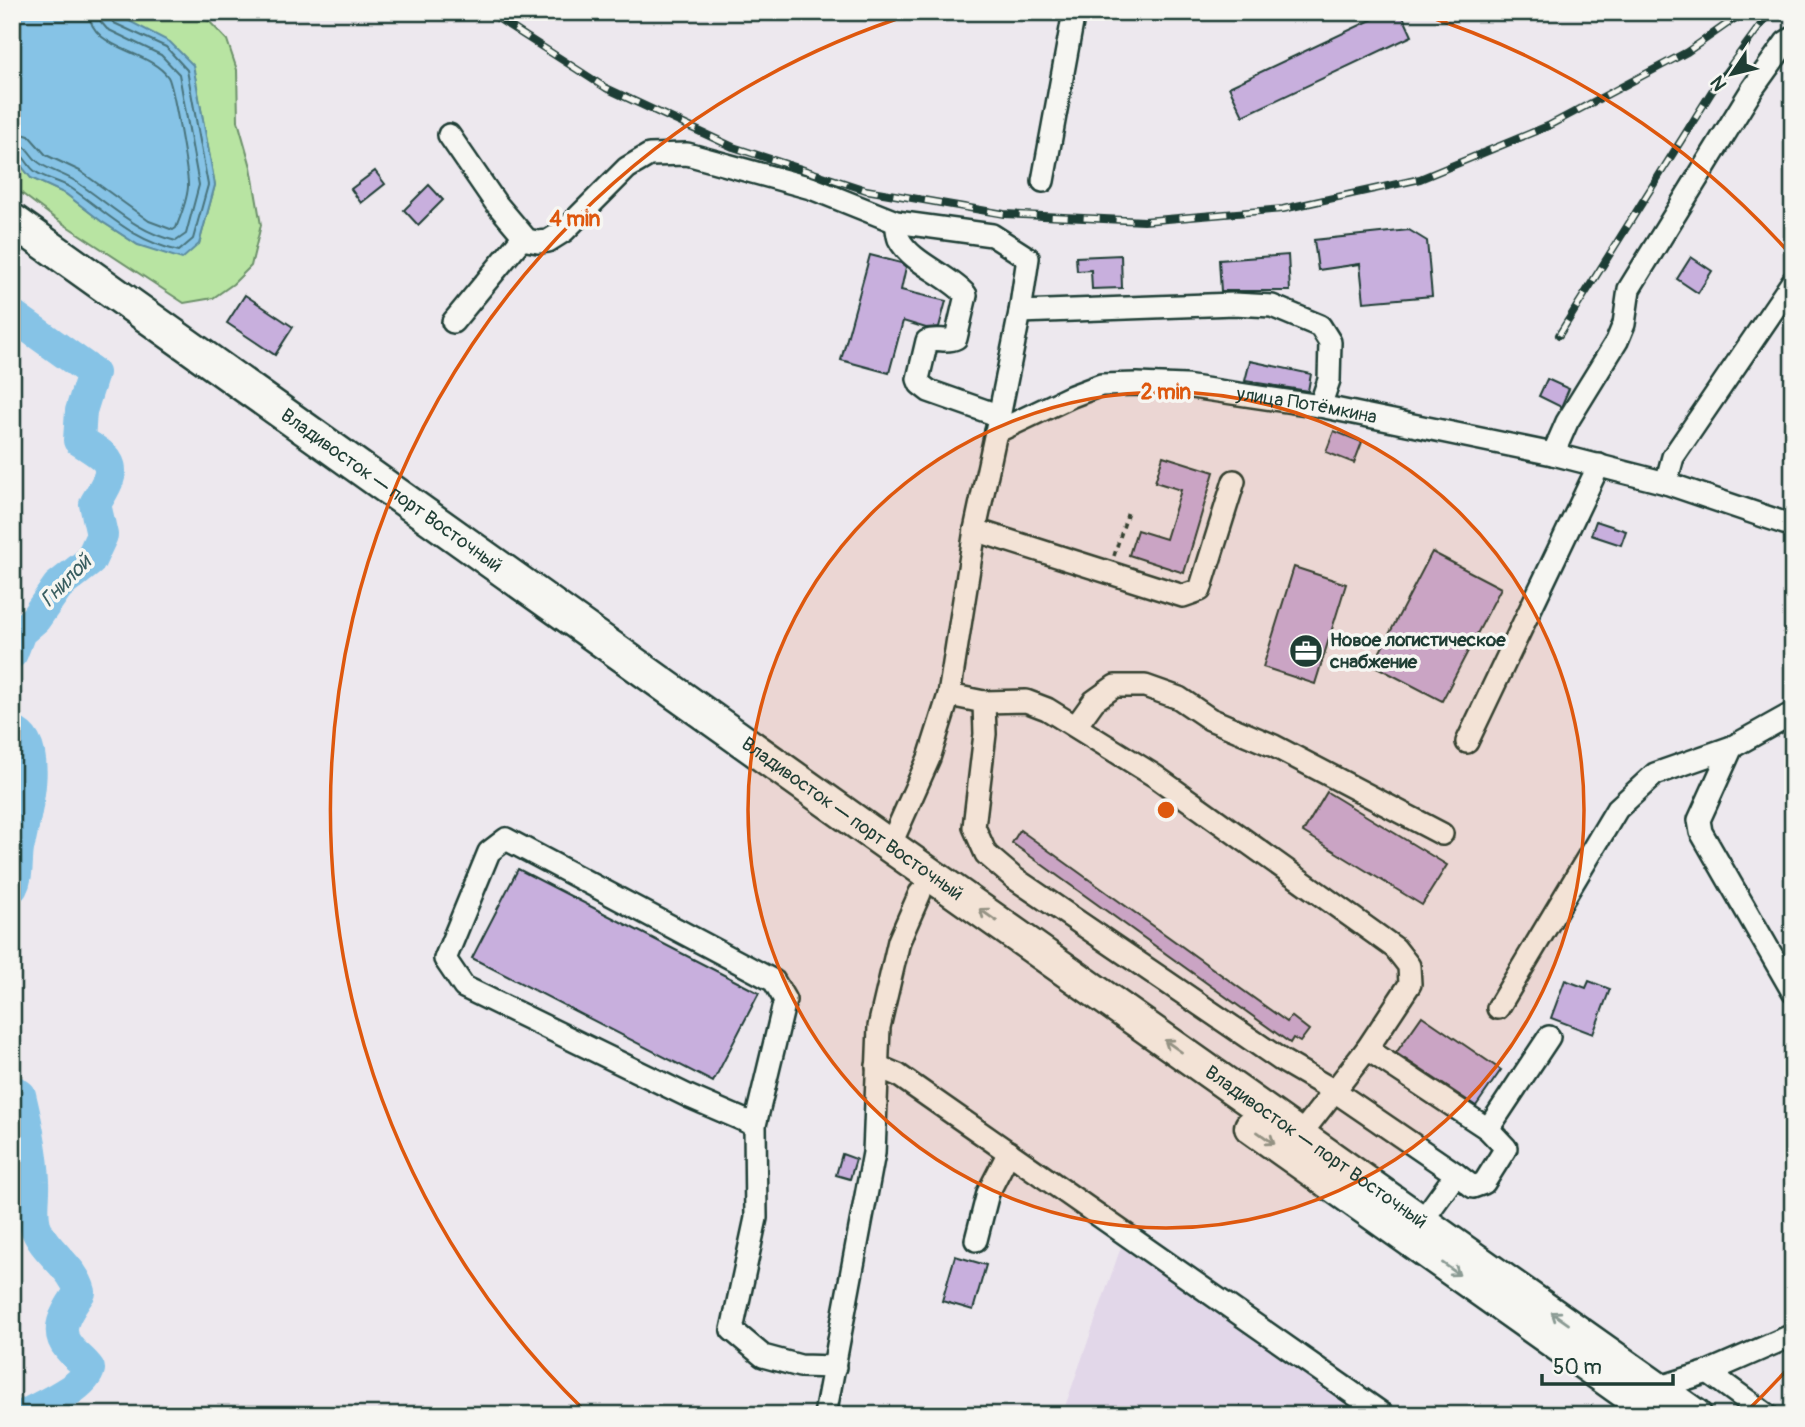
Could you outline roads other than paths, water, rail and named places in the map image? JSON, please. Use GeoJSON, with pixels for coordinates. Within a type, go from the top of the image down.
{"type":"FeatureCollection","features":[{"type":"Feature","properties":{"kind":"highway","name":"Владивосток — порт Восточный"},"geometry":{"type":"LineString","coordinates":[[12,220],[890,846],[1422,1221],[1657,1401]]}},
{"type":"Feature","properties":{"kind":"highway","name":"Владивосток — порт Восточный"},"geometry":{"type":"LineString","coordinates":[[12,246],[920,893],[1657,1401],[1695,1415]]}},
{"type":"Feature","properties":{"kind":"street"},"geometry":{"type":"LineString","coordinates":[[1044,181],[1074,12]]}},
{"type":"Feature","properties":{"kind":"street"},"geometry":{"type":"LineString","coordinates":[[1553,454],[1567,422],[1617,341],[1624,324],[1629,289],[1754,88],[1786,42],[1793,38]]}},
{"type":"Feature","properties":{"kind":"street"},"geometry":{"type":"LineString","coordinates":[[449,135],[495,202],[523,237],[538,242],[548,241],[564,232],[627,168],[649,155],[687,154],[811,188],[896,222],[992,235],[1028,258],[1020,312],[975,530],[949,695],[929,758],[890,846]]}},
{"type":"Feature","properties":{"kind":"street"},"geometry":{"type":"LineString","coordinates":[[896,222],[899,239],[908,250],[967,295],[956,338],[951,341],[927,341],[918,379],[920,384],[929,391],[998,424]]}},
{"type":"Feature","properties":{"kind":"street"},"geometry":{"type":"LineString","coordinates":[[453,322],[523,237]]}},
{"type":"Feature","properties":{"kind":"street"},"geometry":{"type":"LineString","coordinates":[[1666,483],[1673,457],[1793,281]]}},
{"type":"Feature","properties":{"kind":"street"},"geometry":{"type":"LineString","coordinates":[[1020,312],[1234,304],[1272,306],[1320,326],[1329,342],[1329,380],[1320,406]]}},
{"type":"Feature","properties":{"kind":"street","name":"улица Потёмкина"},"geometry":{"type":"LineString","coordinates":[[998,424],[1101,385],[1185,386],[1320,406],[1553,454],[1666,483],[1793,526]]}},
{"type":"Feature","properties":{"kind":"street"},"geometry":{"type":"LineString","coordinates":[[1467,742],[1599,465]]}},
{"type":"Feature","properties":{"kind":"street"},"geometry":{"type":"LineString","coordinates":[[975,530],[1184,596],[1200,590],[1234,481]]}},
{"type":"Feature","properties":{"kind":"street"},"geometry":{"type":"LineString","coordinates":[[1076,726],[1094,701],[1115,686],[1145,686],[1179,698],[1210,719],[1274,746],[1442,834]]}},
{"type":"Feature","properties":{"kind":"street"},"geometry":{"type":"LineString","coordinates":[[949,695],[984,702],[1026,701],[1047,709],[1155,776],[1395,948],[1409,966],[1410,984],[1367,1049],[1300,1135]]}},
{"type":"Feature","properties":{"kind":"street"},"geometry":{"type":"LineString","coordinates":[[984,702],[985,734],[974,827],[986,854],[1014,878],[1270,1052],[1336,1091],[1474,1187],[1484,1183],[1506,1148],[1488,1129],[1367,1049]]}},
{"type":"Feature","properties":{"kind":"street"},"geometry":{"type":"LineString","coordinates":[[1498,1008],[1617,809],[1655,774],[1732,747],[1793,713]]}},
{"type":"Feature","properties":{"kind":"street"},"geometry":{"type":"LineString","coordinates":[[1732,747],[1699,820],[1701,832],[1793,992]]}},
{"type":"Feature","properties":{"kind":"street"},"geometry":{"type":"LineString","coordinates":[[755,1125],[690,1097],[464,987],[445,959],[489,852],[506,839],[774,981],[785,1000],[755,1125],[756,1218],[732,1331],[763,1356],[800,1366],[835,1367]]}},
{"type":"Feature","properties":{"kind":"street"},"geometry":{"type":"LineString","coordinates":[[825,1415],[874,1153],[879,1027],[899,942],[920,893]]}},
{"type":"Feature","properties":{"kind":"street"},"geometry":{"type":"LineString","coordinates":[[1488,1129],[1549,1037]]}},
{"type":"Feature","properties":{"kind":"street"},"geometry":{"type":"LineString","coordinates":[[877,1066],[898,1075],[1384,1415]]}},
{"type":"Feature","properties":{"kind":"street"},"geometry":{"type":"LineString","coordinates":[[976,1240],[988,1192],[1009,1152]]}},
{"type":"Feature","properties":{"kind":"street"},"geometry":{"type":"LineString","coordinates":[[1422,1221],[1455,1174]]}},
{"type":"Feature","properties":{"kind":"street"},"geometry":{"type":"LineString","coordinates":[[1657,1401],[1708,1372],[1793,1335]]}},
{"type":"Feature","properties":{"kind":"street"},"geometry":{"type":"LineString","coordinates":[[1708,1372],[1767,1415]]}},
{"type":"Feature","properties":{"kind":"water"},"geometry":{"type":"Polygon","coordinates":[[[12,12],[112,12],[170,42],[193,65],[215,185],[199,244],[182,259],[138,245],[66,194],[31,178],[12,154],[12,12]]]}},
{"type":"Feature","properties":{"kind":"waterway","name":"Гнилой"},"geometry":{"type":"LineString","coordinates":[[12,315],[93,373],[81,411],[79,440],[100,454],[110,466],[107,481],[95,504],[102,535],[90,561],[58,586],[35,619],[20,632],[12,653]]}},
{"type":"Feature","properties":{"kind":"waterway","name":"Гнилой"},"geometry":{"type":"LineString","coordinates":[[12,732],[23,739],[31,767],[28,804],[12,887]]}},
{"type":"Feature","properties":{"kind":"waterway","name":"Гнилой"},"geometry":{"type":"LineString","coordinates":[[12,1090],[20,1095],[29,1138],[35,1225],[44,1243],[71,1274],[80,1292],[64,1319],[62,1334],[69,1348],[89,1369],[80,1383],[25,1415]]}},
{"type":"Feature","properties":{"kind":"railway"},"geometry":{"type":"LineString","coordinates":[[488,12],[606,88],[733,147],[866,190],[1004,214],[1144,221],[1283,209],[1420,179],[1548,126],[1687,52],[1744,12]]}},
{"type":"Feature","properties":{"kind":"railway"},"geometry":{"type":"LineString","coordinates":[[1559,335],[1714,88],[1770,12]]}},
{"type":"Feature","properties":{"kind":"place","name":"Новое логистическое снабжение"},"geometry":{"type":"Point","coordinates":[1306,651]}}]}
